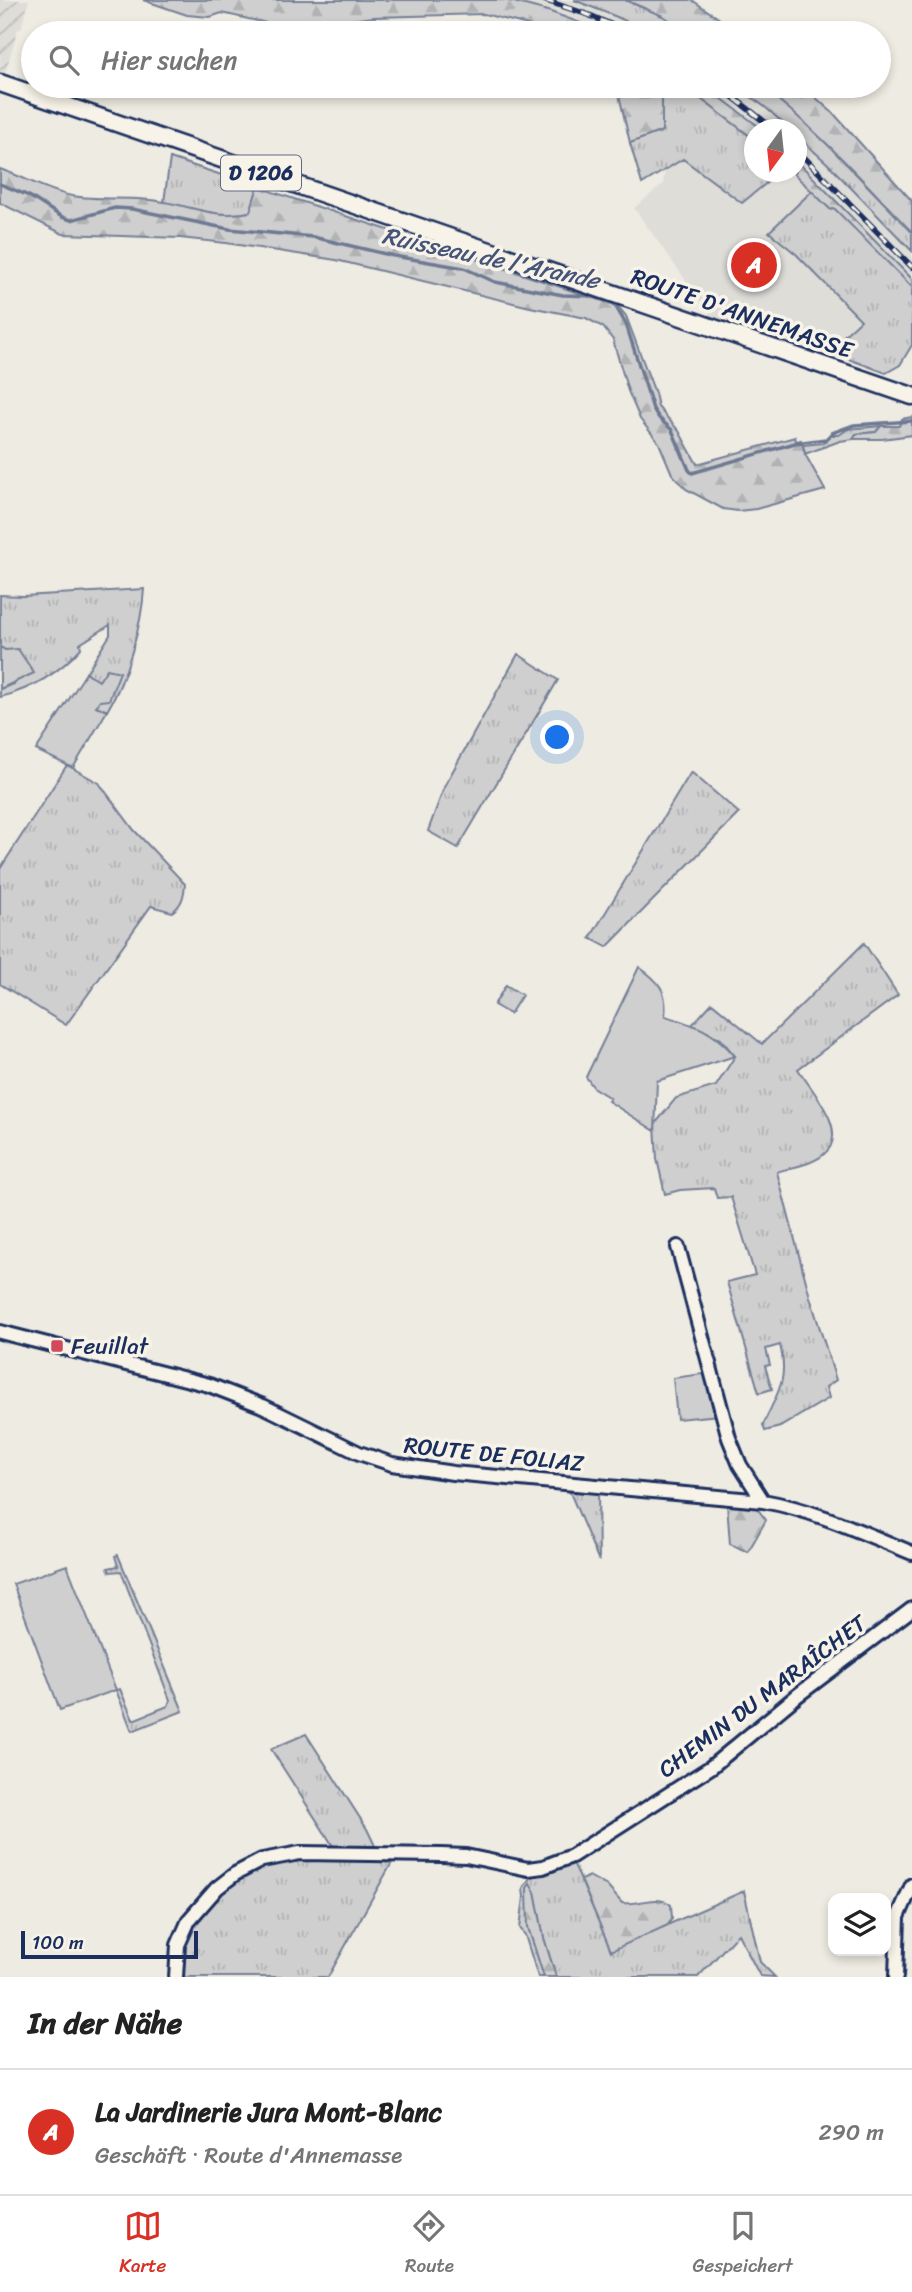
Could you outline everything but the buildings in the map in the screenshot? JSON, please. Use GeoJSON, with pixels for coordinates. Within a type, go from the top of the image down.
{"type":"FeatureCollection","features":[{"type":"Feature","properties":{"kind":"main road","name":"ROUTE D'ANNEMASSE"},"geometry":{"type":"LineString","coordinates":[[0,83],[21,90]]}},
{"type":"Feature","properties":{"kind":"main road","name":"ROUTE D'ANNEMASSE"},"geometry":{"type":"LineString","coordinates":[[44,98],[912,396]]}},
{"type":"Feature","properties":{"kind":"street"},"geometry":{"type":"LineString","coordinates":[[678,1247],[729,1438],[740,1465],[763,1501]]}},
{"type":"Feature","properties":{"kind":"street","name":"ROUTE DE FOLIAZ"},"geometry":{"type":"LineString","coordinates":[[0,1332],[209,1385],[263,1406],[359,1453],[392,1464],[453,1473],[763,1501],[827,1518],[912,1553]]}},
{"type":"Feature","properties":{"kind":"street","name":"CHEMIN DU MARAÎCHET"},"geometry":{"type":"LineString","coordinates":[[176,1977],[178,1945],[189,1920],[217,1888],[235,1874],[262,1860],[300,1853],[441,1855],[466,1856],[528,1869],[544,1867],[572,1856],[711,1768],[797,1695],[912,1609]]}},
{"type":"Feature","properties":{"kind":"street"},"geometry":{"type":"LineString","coordinates":[[896,1977],[897,1924],[903,1902],[912,1885]]}},
{"type":"Feature","properties":{"kind":"shaded area"},"geometry":{"type":"Polygon","coordinates":[[[0,0],[29,0],[5,74],[0,72],[0,0]]]}},
{"type":"Feature","properties":{"kind":"shaded area"},"geometry":{"type":"Polygon","coordinates":[[[506,0],[574,0],[626,21],[575,21],[506,0]]]}},
{"type":"Feature","properties":{"kind":"shaded area"},"geometry":{"type":"Polygon","coordinates":[[[721,98],[753,98],[779,119],[749,119],[721,98]]]}},
{"type":"Feature","properties":{"kind":"shaded area"},"geometry":{"type":"Polygon","coordinates":[[[807,146],[912,251],[912,279],[807,171],[807,146]]]}},
{"type":"Feature","properties":{"kind":"shaded area"},"geometry":{"type":"Polygon","coordinates":[[[683,159],[741,203],[767,182],[803,182],[812,191],[769,232],[796,254],[862,321],[835,344],[848,359],[712,317],[634,208],[663,184],[665,170],[683,159]]]}},
{"type":"Feature","properties":{"kind":"green space"},"geometry":{"type":"Polygon","coordinates":[[[143,0],[506,0],[575,21],[512,21],[484,14],[374,17],[343,21],[258,21],[222,13],[210,17],[187,15],[143,0]]]}},
{"type":"Feature","properties":{"kind":"green space"},"geometry":{"type":"Polygon","coordinates":[[[574,0],[625,0],[671,21],[626,21],[574,0]]]}},
{"type":"Feature","properties":{"kind":"green space"},"geometry":{"type":"Polygon","coordinates":[[[625,0],[692,0],[723,21],[671,21],[625,0]]]}},
{"type":"Feature","properties":{"kind":"green space"},"geometry":{"type":"Polygon","coordinates":[[[620,98],[662,98],[662,131],[630,143],[620,98]]]}},
{"type":"Feature","properties":{"kind":"green space"},"geometry":{"type":"Polygon","coordinates":[[[662,98],[700,98],[744,131],[744,182],[768,182],[742,203],[683,159],[642,184],[630,143],[662,131],[662,98]]]}},
{"type":"Feature","properties":{"kind":"green space"},"geometry":{"type":"Polygon","coordinates":[[[700,98],[721,98],[749,119],[744,119],[744,131],[700,98]]]}},
{"type":"Feature","properties":{"kind":"green space"},"geometry":{"type":"Polygon","coordinates":[[[753,98],[777,98],[801,119],[779,119],[753,98]]]}},
{"type":"Feature","properties":{"kind":"green space"},"geometry":{"type":"Polygon","coordinates":[[[776,98],[816,98],[835,115],[912,201],[912,232],[807,126],[807,119],[799,119],[776,98]]]}},
{"type":"Feature","properties":{"kind":"green space"},"geometry":{"type":"Polygon","coordinates":[[[807,125],[912,232],[912,251],[807,145],[807,125]]]}},
{"type":"Feature","properties":{"kind":"green space"},"geometry":{"type":"Polygon","coordinates":[[[170,158],[258,187],[250,212],[217,213],[164,202],[170,158]]]}},
{"type":"Feature","properties":{"kind":"green space"},"geometry":{"type":"Polygon","coordinates":[[[0,169],[72,196],[153,200],[228,214],[250,212],[258,187],[618,306],[626,316],[658,407],[679,431],[697,464],[795,437],[796,441],[801,440],[805,454],[825,490],[756,509],[738,511],[723,509],[686,489],[672,474],[659,443],[640,419],[628,391],[613,340],[603,327],[586,318],[336,260],[180,238],[63,234],[0,203],[0,169]]]}},
{"type":"Feature","properties":{"kind":"green space"},"geometry":{"type":"Polygon","coordinates":[[[807,171],[912,279],[912,287],[834,208],[831,210],[802,182],[807,182],[807,171]]]}},
{"type":"Feature","properties":{"kind":"green space"},"geometry":{"type":"Polygon","coordinates":[[[812,191],[912,279],[912,345],[900,365],[886,373],[848,359],[835,344],[861,320],[796,254],[769,232],[812,191]]]}},
{"type":"Feature","properties":{"kind":"green space"},"geometry":{"type":"Polygon","coordinates":[[[912,417],[912,435],[853,439],[856,434],[876,432],[881,426],[899,426],[902,419],[912,417]]]}},
{"type":"Feature","properties":{"kind":"green space"},"geometry":{"type":"Polygon","coordinates":[[[881,426],[876,432],[856,434],[853,439],[805,454],[803,445],[823,443],[832,435],[839,435],[848,429],[881,426]]]}},
{"type":"Feature","properties":{"kind":"green space"},"geometry":{"type":"Polygon","coordinates":[[[144,589],[132,652],[121,684],[107,711],[96,706],[100,701],[99,681],[86,673],[110,635],[110,625],[80,644],[81,648],[73,657],[45,678],[0,697],[0,689],[14,684],[5,650],[0,647],[0,595],[144,589]]]}},
{"type":"Feature","properties":{"kind":"green space"},"geometry":{"type":"Polygon","coordinates":[[[0,647],[5,650],[18,649],[34,673],[0,689],[0,647]]]}},
{"type":"Feature","properties":{"kind":"green space"},"geometry":{"type":"Polygon","coordinates":[[[518,654],[558,680],[458,848],[428,831],[445,785],[518,654]]]}},
{"type":"Feature","properties":{"kind":"green space"},"geometry":{"type":"Polygon","coordinates":[[[107,669],[120,672],[109,700],[100,701],[96,706],[107,711],[73,768],[36,750],[86,673],[99,681],[107,669]]]}},
{"type":"Feature","properties":{"kind":"green space"},"geometry":{"type":"Polygon","coordinates":[[[67,765],[99,783],[134,830],[185,884],[182,900],[172,912],[151,906],[66,1025],[0,984],[0,869],[67,765]]]}},
{"type":"Feature","properties":{"kind":"green space"},"geometry":{"type":"Polygon","coordinates":[[[691,772],[739,813],[607,947],[590,938],[691,772]]]}},
{"type":"Feature","properties":{"kind":"green space"},"geometry":{"type":"Polygon","coordinates":[[[864,943],[898,995],[798,1069],[826,1112],[833,1135],[831,1146],[818,1158],[777,1172],[810,1297],[836,1380],[826,1387],[829,1398],[780,1427],[765,1431],[763,1425],[782,1378],[782,1357],[780,1345],[766,1349],[770,1365],[765,1366],[772,1389],[759,1393],[727,1282],[755,1275],[731,1197],[717,1198],[714,1188],[680,1190],[665,1194],[657,1159],[655,1124],[676,1098],[716,1086],[735,1056],[721,1039],[692,1025],[712,1003],[762,1044],[864,943]]]}},
{"type":"Feature","properties":{"kind":"green space"},"geometry":{"type":"Polygon","coordinates":[[[639,967],[661,987],[666,1007],[665,1016],[704,1030],[735,1056],[657,1081],[655,1131],[608,1101],[610,1098],[594,1088],[586,1077],[639,967]]]}},
{"type":"Feature","properties":{"kind":"green space"},"geometry":{"type":"Polygon","coordinates":[[[506,985],[522,995],[510,1014],[494,1005],[506,985]]]}},
{"type":"Feature","properties":{"kind":"green space"},"geometry":{"type":"Polygon","coordinates":[[[709,1373],[720,1415],[677,1419],[673,1378],[709,1373]]]}},
{"type":"Feature","properties":{"kind":"green space"},"geometry":{"type":"Polygon","coordinates":[[[569,1490],[598,1492],[599,1561],[569,1490]]]}},
{"type":"Feature","properties":{"kind":"green space"},"geometry":{"type":"Polygon","coordinates":[[[727,1504],[756,1507],[766,1520],[748,1552],[730,1544],[727,1504]]]}},
{"type":"Feature","properties":{"kind":"green space"},"geometry":{"type":"Polygon","coordinates":[[[118,1555],[183,1711],[132,1731],[116,1690],[120,1689],[133,1720],[168,1706],[170,1700],[121,1571],[110,1572],[108,1568],[118,1566],[115,1556],[118,1555]]]}},
{"type":"Feature","properties":{"kind":"green space"},"geometry":{"type":"Polygon","coordinates":[[[67,1565],[116,1690],[60,1710],[13,1584],[67,1565]]]}},
{"type":"Feature","properties":{"kind":"green space"},"geometry":{"type":"Polygon","coordinates":[[[306,1734],[367,1829],[377,1850],[335,1849],[271,1749],[306,1734]]]}},
{"type":"Feature","properties":{"kind":"green space"},"geometry":{"type":"Polygon","coordinates":[[[294,1858],[394,1859],[328,1977],[180,1977],[181,1950],[194,1919],[221,1889],[258,1866],[294,1858]]]}},
{"type":"Feature","properties":{"kind":"green space"},"geometry":{"type":"Polygon","coordinates":[[[572,1860],[611,1950],[744,1891],[760,1962],[775,1977],[760,1976],[738,1934],[698,1977],[556,1977],[544,1938],[535,1892],[528,1927],[544,1977],[538,1977],[525,1935],[520,1928],[523,1888],[532,1875],[538,1875],[572,1860]]]}},
{"type":"Feature","properties":{"kind":"green space"},"geometry":{"type":"Polygon","coordinates":[[[589,1876],[607,1886],[622,1903],[654,1900],[666,1902],[671,1905],[672,1918],[668,1925],[611,1951],[581,1880],[589,1876]]]}},
{"type":"Feature","properties":{"kind":"green space"},"geometry":{"type":"Polygon","coordinates":[[[530,1883],[535,1892],[544,1938],[556,1977],[544,1977],[528,1927],[527,1888],[530,1883]]]}},
{"type":"Feature","properties":{"kind":"waterway","name":"Ruisseau de l'Arande"},"geometry":{"type":"LineString","coordinates":[[0,184],[29,196],[71,220],[115,208],[132,209],[229,229],[313,237],[394,256],[464,268],[495,282],[563,295],[593,296],[608,301],[616,307],[626,324],[653,409],[672,430],[692,473],[795,443],[826,439],[832,433],[854,425],[912,421]]}},
{"type":"Feature","properties":{"kind":"railway"},"geometry":{"type":"LineString","coordinates":[[544,0],[603,21]]}},
{"type":"Feature","properties":{"kind":"railway"},"geometry":{"type":"LineString","coordinates":[[734,98],[761,119]]}},
{"type":"Feature","properties":{"kind":"railway"},"geometry":{"type":"LineString","coordinates":[[807,160],[912,267]]}},
{"type":"Feature","properties":{"kind":"place","name":"La Jardinerie Jura Mont-Blanc"},"geometry":{"type":"Point","coordinates":[754,265]}},
{"type":"Feature","properties":{"kind":"place","name":"Feuillat"},"geometry":{"type":"Point","coordinates":[57,1346]}}]}
